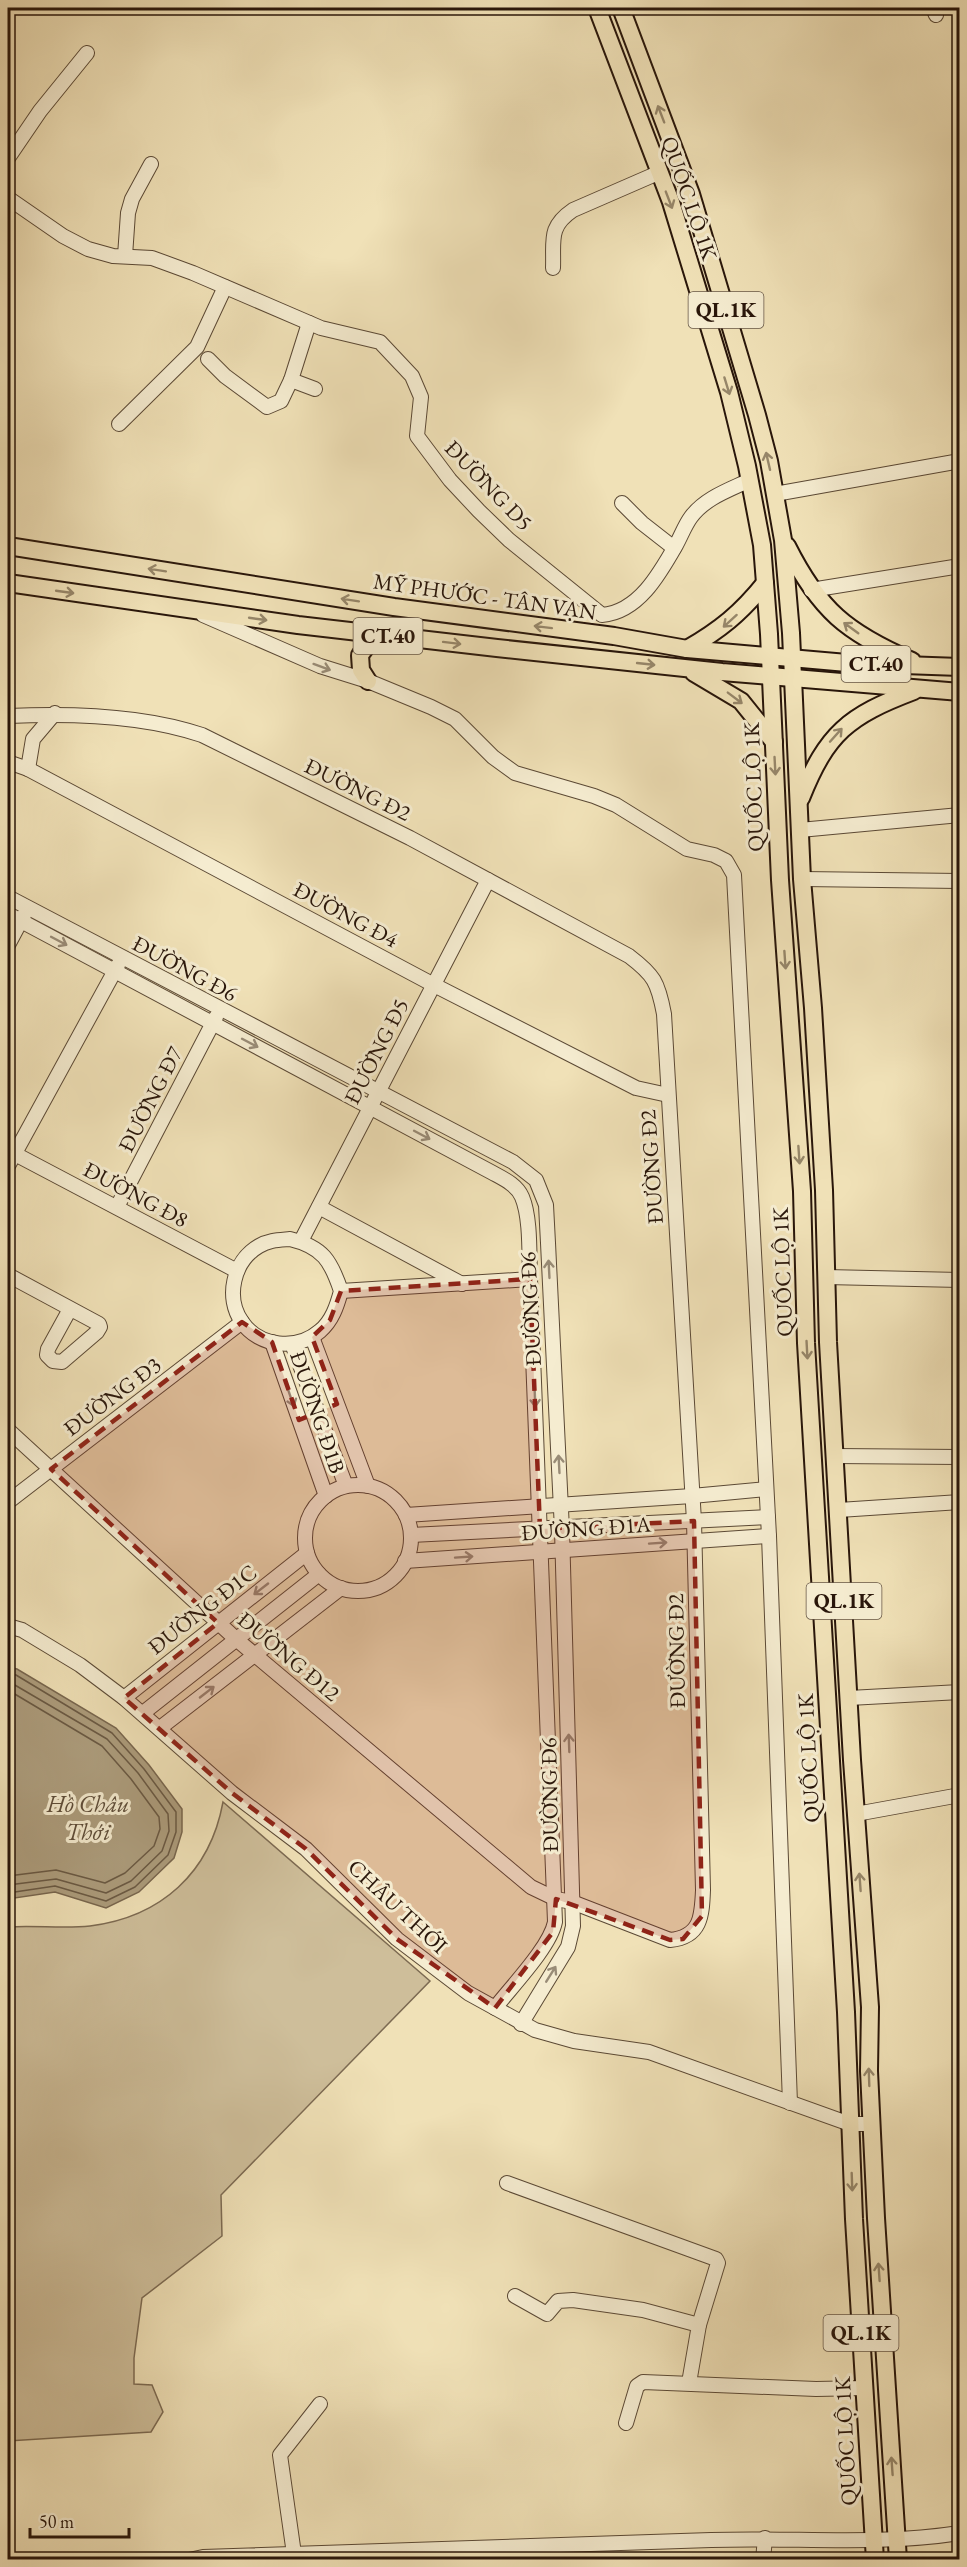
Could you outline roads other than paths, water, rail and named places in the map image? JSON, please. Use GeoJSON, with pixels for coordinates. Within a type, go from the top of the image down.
{"type":"FeatureCollection","features":[{"type":"Feature","properties":{"kind":"main road","name":"QUỐC LỘ 1K"},"geometry":{"type":"LineString","coordinates":[[597,8],[658,173],[671,202],[729,392],[750,480],[762,545],[770,656],[780,880],[802,1191],[806,1343],[846,2012],[850,2124],[875,2559]]}},
{"type":"Feature","properties":{"kind":"main road","name":"QUỐC LỘ 1K"},"geometry":{"type":"LineString","coordinates":[[621,8],[692,194],[751,393],[775,494],[783,540],[792,658],[802,879],[814,1018],[835,1456],[870,2007],[871,2124],[898,2559]]}},
{"type":"Feature","properties":{"kind":"main road"},"geometry":{"type":"LineString","coordinates":[[783,540],[811,590],[845,624],[863,637],[921,665]]}},
{"type":"Feature","properties":{"kind":"main road","name":"MỸ PHƯỚC - TÂN VẠN"},"geometry":{"type":"LineString","coordinates":[[8,546],[393,607],[687,649],[847,663],[960,667]]}},
{"type":"Feature","properties":{"kind":"main road","name":"MỸ PHƯỚC - TÂN VẠN"},"geometry":{"type":"LineString","coordinates":[[8,583],[376,634],[686,668],[960,692]]}},
{"type":"Feature","properties":{"kind":"main road"},"geometry":{"type":"LineString","coordinates":[[687,649],[719,631],[748,605],[765,583]]}},
{"type":"Feature","properties":{"kind":"main road"},"geometry":{"type":"LineString","coordinates":[[368,681],[361,670],[360,655],[376,634]]}},
{"type":"Feature","properties":{"kind":"main road"},"geometry":{"type":"LineString","coordinates":[[686,668],[741,701],[774,742]]}},
{"type":"Feature","properties":{"kind":"main road"},"geometry":{"type":"LineString","coordinates":[[798,805],[812,770],[825,748],[843,728],[875,707],[917,689]]}},
{"type":"Feature","properties":{"kind":"street"},"geometry":{"type":"LineString","coordinates":[[8,158],[40,111],[87,53]]}},
{"type":"Feature","properties":{"kind":"street"},"geometry":{"type":"LineString","coordinates":[[125,256],[128,213],[132,199],[151,164]]}},
{"type":"Feature","properties":{"kind":"street"},"geometry":{"type":"LineString","coordinates":[[553,267],[555,227],[562,217],[658,173]]}},
{"type":"Feature","properties":{"kind":"street","name":"ĐƯỜNG D5"},"geometry":{"type":"LineString","coordinates":[[8,198],[63,236],[88,249],[152,258],[309,323],[380,342],[412,376],[421,397],[417,436],[450,480],[509,540],[602,615]]}},
{"type":"Feature","properties":{"kind":"street"},"geometry":{"type":"LineString","coordinates":[[119,424],[197,347],[225,287]]}},
{"type":"Feature","properties":{"kind":"street"},"geometry":{"type":"LineString","coordinates":[[208,359],[225,376],[267,407],[281,401],[291,380],[309,323]]}},
{"type":"Feature","properties":{"kind":"street"},"geometry":{"type":"LineString","coordinates":[[291,380],[315,389]]}},
{"type":"Feature","properties":{"kind":"street"},"geometry":{"type":"LineString","coordinates":[[775,494],[960,461]]}},
{"type":"Feature","properties":{"kind":"street"},"geometry":{"type":"LineString","coordinates":[[578,632],[602,615],[614,614],[633,604],[657,575],[691,517],[711,499],[750,480]]}},
{"type":"Feature","properties":{"kind":"street"},"geometry":{"type":"LineString","coordinates":[[622,503],[642,523],[674,548]]}},
{"type":"Feature","properties":{"kind":"street"},"geometry":{"type":"LineString","coordinates":[[811,590],[960,566]]}},
{"type":"Feature","properties":{"kind":"street"},"geometry":{"type":"LineString","coordinates":[[192,610],[320,666],[368,681],[455,719],[493,757],[515,772],[616,805],[687,849],[714,855],[726,861],[732,868],[769,1536],[790,2103]]}},
{"type":"Feature","properties":{"kind":"street"},"geometry":{"type":"LineString","coordinates":[[28,769],[33,739],[55,714]]}},
{"type":"Feature","properties":{"kind":"street","name":"ĐƯỜNG Đ2"},"geometry":{"type":"LineString","coordinates":[[8,716],[55,714],[172,725],[202,735],[410,838],[629,956],[650,972],[660,992],[664,1014],[694,1521],[702,1916],[696,1928],[683,1939],[670,1940],[572,1902],[556,1899]]}},
{"type":"Feature","properties":{"kind":"street","name":"ĐƯỜNG Đ4"},"geometry":{"type":"LineString","coordinates":[[8,762],[28,769],[434,985],[636,1088],[668,1095]]}},
{"type":"Feature","properties":{"kind":"street"},"geometry":{"type":"LineString","coordinates":[[800,830],[960,815]]}},
{"type":"Feature","properties":{"kind":"street"},"geometry":{"type":"LineString","coordinates":[[802,879],[960,882]]}},
{"type":"Feature","properties":{"kind":"street","name":"ĐƯỜNG Đ5"},"geometry":{"type":"LineString","coordinates":[[301,1241],[488,880]]}},
{"type":"Feature","properties":{"kind":"street","name":"ĐƯỜNG Đ6"},"geometry":{"type":"LineString","coordinates":[[8,897],[513,1162],[536,1180],[546,1205],[561,1505],[571,1784],[573,1926],[568,1947],[520,2024]]}},
{"type":"Feature","properties":{"kind":"street"},"geometry":{"type":"LineString","coordinates":[[8,945],[28,908]]}},
{"type":"Feature","properties":{"kind":"street","name":"ĐƯỜNG Đ6"},"geometry":{"type":"LineString","coordinates":[[8,914],[510,1182],[522,1196],[530,1279],[556,1899],[553,1932],[495,2008]]}},
{"type":"Feature","properties":{"kind":"street"},"geometry":{"type":"LineString","coordinates":[[8,1166],[122,958]]}},
{"type":"Feature","properties":{"kind":"street","name":"ĐƯỜNG Đ7"},"geometry":{"type":"LineString","coordinates":[[117,1207],[220,1009]]}},
{"type":"Feature","properties":{"kind":"street"},"geometry":{"type":"LineString","coordinates":[[278,1058],[286,1044]]}},
{"type":"Feature","properties":{"kind":"street"},"geometry":{"type":"LineString","coordinates":[[479,1165],[488,1149]]}},
{"type":"Feature","properties":{"kind":"street","name":"ĐƯỜNG Đ8"},"geometry":{"type":"LineString","coordinates":[[15,1154],[237,1271]]}},
{"type":"Feature","properties":{"kind":"street"},"geometry":{"type":"LineString","coordinates":[[319,1207],[462,1284]]}},
{"type":"Feature","properties":{"kind":"street"},"geometry":{"type":"LineString","coordinates":[[274,1240],[301,1241],[320,1251],[330,1262],[342,1291],[330,1320],[312,1337],[292,1344],[272,1342],[252,1333],[242,1322],[234,1306],[232,1288],[237,1271],[246,1257],[258,1246],[274,1240]]}},
{"type":"Feature","properties":{"kind":"street"},"geometry":{"type":"LineString","coordinates":[[528,1244],[548,1243]]}},
{"type":"Feature","properties":{"kind":"street"},"geometry":{"type":"LineString","coordinates":[[8,1275],[70,1309]]}},
{"type":"Feature","properties":{"kind":"street"},"geometry":{"type":"LineString","coordinates":[[826,1277],[960,1280]]}},
{"type":"Feature","properties":{"kind":"street"},"geometry":{"type":"LineString","coordinates":[[342,1291],[530,1279]]}},
{"type":"Feature","properties":{"kind":"street","name":"ĐƯỜNG Đ3"},"geometry":{"type":"LineString","coordinates":[[8,1502],[242,1322]]}},
{"type":"Feature","properties":{"kind":"street","name":"ĐƯỜNG Đ1B"},"geometry":{"type":"LineString","coordinates":[[312,1337],[368,1486]]}},
{"type":"Feature","properties":{"kind":"street","name":"ĐƯỜNG Đ1B"},"geometry":{"type":"LineString","coordinates":[[272,1342],[326,1496]]}},
{"type":"Feature","properties":{"kind":"street","name":"ĐƯỜNG Đ1B"},"geometry":{"type":"LineString","coordinates":[[292,1344],[345,1486]]}},
{"type":"Feature","properties":{"kind":"street"},"geometry":{"type":"LineString","coordinates":[[533,1353],[553,1352]]}},
{"type":"Feature","properties":{"kind":"street"},"geometry":{"type":"LineString","coordinates":[[299,1420],[337,1404]]}},
{"type":"Feature","properties":{"kind":"street","name":"ĐƯỜNG Đ12"},"geometry":{"type":"LineString","coordinates":[[8,1430],[236,1639],[531,1887],[556,1899]]}},
{"type":"Feature","properties":{"kind":"street"},"geometry":{"type":"LineString","coordinates":[[835,1456],[960,1457]]}},
{"type":"Feature","properties":{"kind":"street"},"geometry":{"type":"LineString","coordinates":[[345,1486],[368,1486],[390,1495],[406,1515],[411,1535],[405,1561],[397,1574],[385,1583],[363,1590],[341,1588],[319,1574],[307,1552],[305,1535],[308,1519],[317,1504],[326,1496],[345,1486]]}},
{"type":"Feature","properties":{"kind":"street","name":"ĐƯỜNG Đ1A"},"geometry":{"type":"LineString","coordinates":[[406,1515],[692,1497],[766,1489]]}},
{"type":"Feature","properties":{"kind":"street"},"geometry":{"type":"LineString","coordinates":[[839,1510],[960,1502]]}},
{"type":"Feature","properties":{"kind":"street","name":"ĐƯỜNG Đ1A"},"geometry":{"type":"LineString","coordinates":[[411,1535],[768,1517]]}},
{"type":"Feature","properties":{"kind":"street","name":"ĐƯỜNG Đ1A"},"geometry":{"type":"LineString","coordinates":[[405,1561],[769,1536]]}},
{"type":"Feature","properties":{"kind":"street","name":"ĐƯỜNG Đ1C"},"geometry":{"type":"LineString","coordinates":[[124,1698],[307,1552]]}},
{"type":"Feature","properties":{"kind":"street","name":"ĐƯỜNG Đ1C"},"geometry":{"type":"LineString","coordinates":[[143,1713],[319,1574]]}},
{"type":"Feature","properties":{"kind":"street"},"geometry":{"type":"LineString","coordinates":[[160,1728],[341,1588]]}},
{"type":"Feature","properties":{"kind":"street","name":"CHÂU THỚI"},"geometry":{"type":"LineString","coordinates":[[8,1626],[22,1630],[80,1665],[143,1713],[232,1793],[306,1849],[397,1939],[468,1994],[520,2024],[574,2042],[657,2055],[850,2124],[871,2124]]}},
{"type":"Feature","properties":{"kind":"street"},"geometry":{"type":"LineString","coordinates":[[546,1661],[566,1661]]}},
{"type":"Feature","properties":{"kind":"street"},"geometry":{"type":"LineString","coordinates":[[849,1698],[960,1692]]}},
{"type":"Feature","properties":{"kind":"street"},"geometry":{"type":"LineString","coordinates":[[552,1786],[571,1784]]}},
{"type":"Feature","properties":{"kind":"street"},"geometry":{"type":"LineString","coordinates":[[856,1814],[960,1795]]}},
{"type":"Feature","properties":{"kind":"street"},"geometry":{"type":"LineString","coordinates":[[507,2183],[716,2259],[718,2263],[699,2325],[689,2383]]}},
{"type":"Feature","properties":{"kind":"street"},"geometry":{"type":"LineString","coordinates":[[515,2296],[547,2314],[558,2301],[573,2300],[643,2310],[699,2325]]}},
{"type":"Feature","properties":{"kind":"street"},"geometry":{"type":"LineString","coordinates":[[626,2423],[637,2386],[643,2382],[816,2389],[864,2388]]}},
{"type":"Feature","properties":{"kind":"street"},"geometry":{"type":"LineString","coordinates":[[294,2554],[280,2455],[320,2404]]}},
{"type":"Feature","properties":{"kind":"street"},"geometry":{"type":"LineString","coordinates":[[189,2559],[294,2554],[330,2556],[765,2538],[873,2542],[960,2533]]}},
{"type":"Feature","properties":{"kind":"street"},"geometry":{"type":"LineString","coordinates":[[763,2559],[765,2538]]}},
{"type":"Feature","properties":{"kind":"water","name":"Hồ Châu Thới"},"geometry":{"type":"Polygon","coordinates":[[[8,1667],[17,1669],[116,1728],[149,1765],[182,1809],[182,1832],[174,1858],[139,1892],[106,1908],[55,1892],[8,1899],[8,1667]]]}}]}
